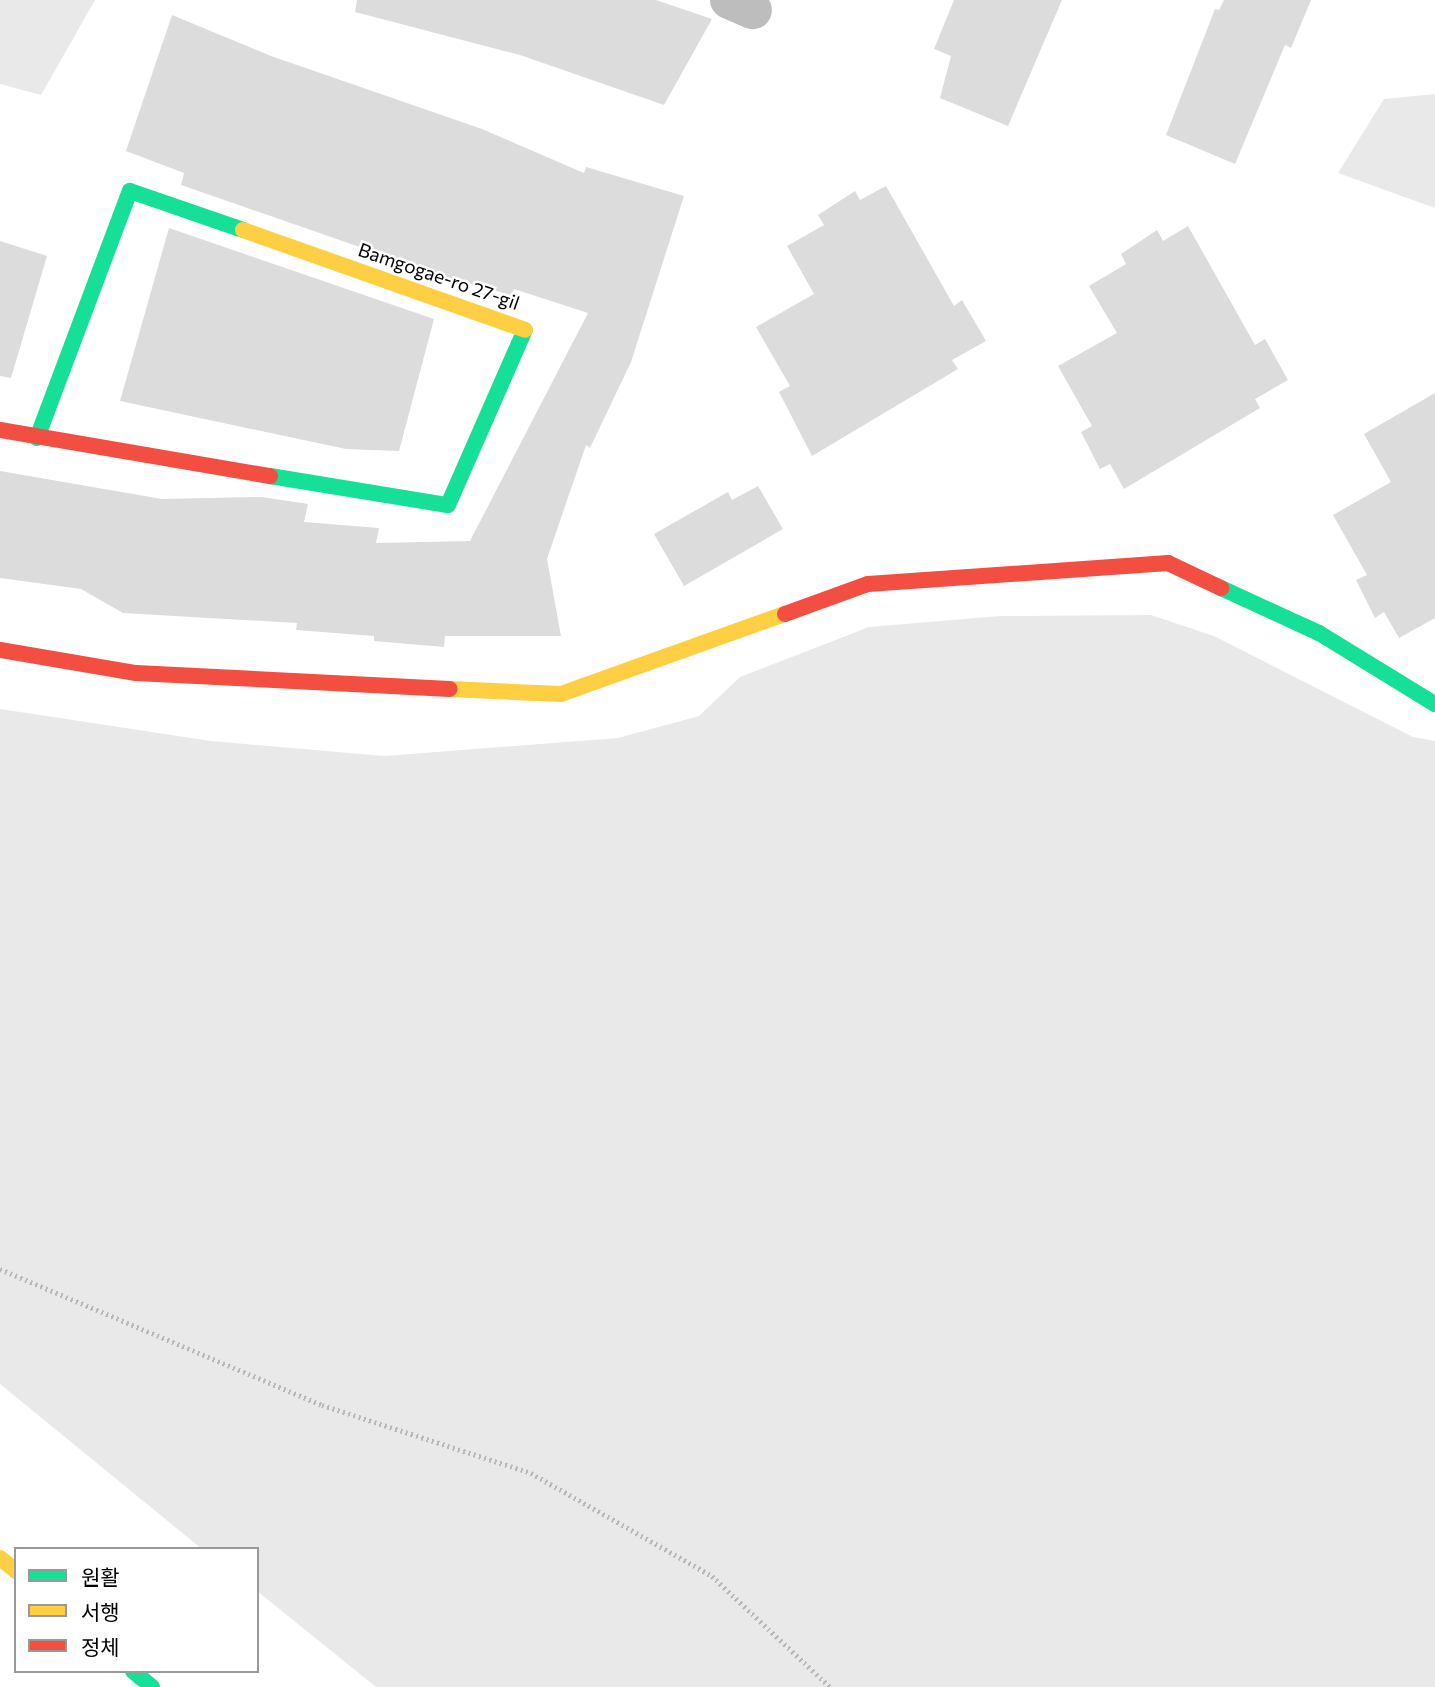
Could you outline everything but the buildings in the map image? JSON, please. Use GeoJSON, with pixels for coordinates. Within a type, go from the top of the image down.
{"type":"FeatureCollection","features":[{"type":"Feature","properties":{"kind":"street","name":"Bamgogae-ro 27-gil"},"geometry":{"type":"LineString","coordinates":[[0,430],[37,438],[447,505],[526,328],[130,191],[37,438]]}},
{"type":"Feature","properties":{"kind":"street"},"geometry":{"type":"LineString","coordinates":[[0,650],[136,673],[561,694],[868,584],[1168,563],[1319,633],[1435,704]]}},
{"type":"Feature","properties":{"kind":"street"},"geometry":{"type":"LineString","coordinates":[[0,1558],[14,1570]]}},
{"type":"Feature","properties":{"kind":"street"},"geometry":{"type":"LineString","coordinates":[[136,1673],[152,1687]]}},
{"type":"Feature","properties":{"kind":"path"},"geometry":{"type":"LineString","coordinates":[[0,1269],[322,1405],[531,1473],[712,1576],[830,1687]]}},
{"type":"Feature","properties":{"kind":"shaded area"},"geometry":{"type":"Polygon","coordinates":[[[0,0],[95,0],[41,95],[0,84],[0,0]]]}},
{"type":"Feature","properties":{"kind":"shaded area"},"geometry":{"type":"Polygon","coordinates":[[[1435,94],[1435,208],[1338,173],[1384,99],[1435,94]]]}},
{"type":"Feature","properties":{"kind":"shaded area"},"geometry":{"type":"Polygon","coordinates":[[[1151,615],[1214,636],[1413,737],[1435,741],[1435,1687],[376,1687],[259,1593],[259,1547],[200,1547],[0,1384],[0,709],[211,741],[384,756],[618,738],[699,716],[740,677],[869,627],[1000,616],[1151,615]]]}},
{"type":"Feature","properties":{"kind":"traffic: fast"},"geometry":{"type":"LineString","coordinates":[[37,438],[130,191],[243,230]]}},
{"type":"Feature","properties":{"kind":"traffic: fast"},"geometry":{"type":"LineString","coordinates":[[270,476],[448,505],[525,330]]}},
{"type":"Feature","properties":{"kind":"traffic: fast"},"geometry":{"type":"LineString","coordinates":[[1221,588],[1319,633],[1435,704]]}},
{"type":"Feature","properties":{"kind":"traffic: fast"},"geometry":{"type":"LineString","coordinates":[[135,1673],[152,1687]]}},
{"type":"Feature","properties":{"kind":"traffic: slow"},"geometry":{"type":"LineString","coordinates":[[243,230],[525,330]]}},
{"type":"Feature","properties":{"kind":"traffic: slow"},"geometry":{"type":"LineString","coordinates":[[450,689],[561,694],[785,614]]}},
{"type":"Feature","properties":{"kind":"traffic: slow"},"geometry":{"type":"LineString","coordinates":[[0,1558],[14,1569]]}},
{"type":"Feature","properties":{"kind":"traffic: jam"},"geometry":{"type":"LineString","coordinates":[[0,430],[270,476]]}},
{"type":"Feature","properties":{"kind":"traffic: jam"},"geometry":{"type":"LineString","coordinates":[[785,614],[868,584],[1168,563],[1221,588]]}},
{"type":"Feature","properties":{"kind":"traffic: jam"},"geometry":{"type":"LineString","coordinates":[[0,650],[136,673],[450,689]]}}]}
